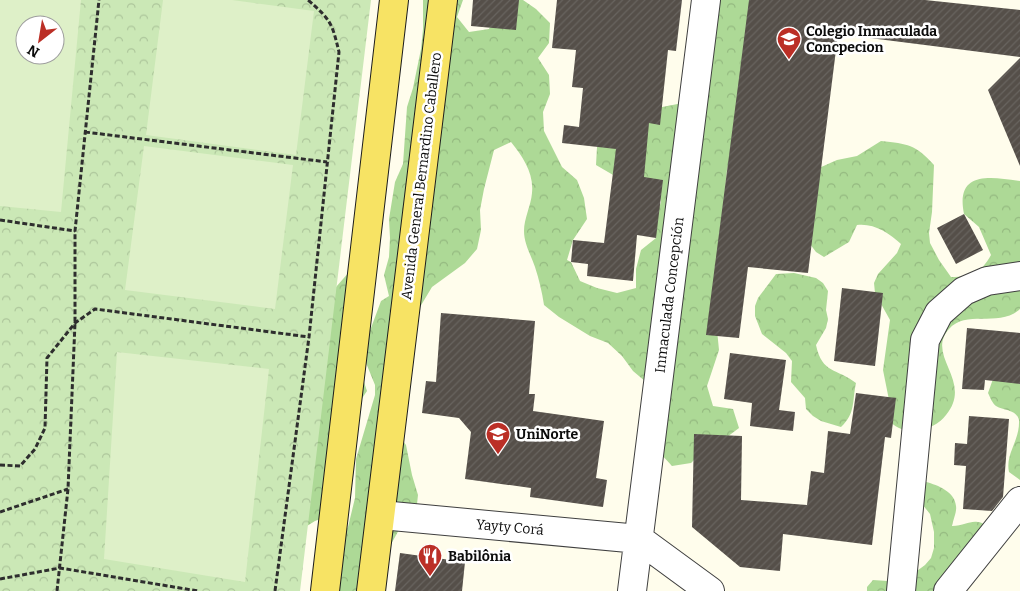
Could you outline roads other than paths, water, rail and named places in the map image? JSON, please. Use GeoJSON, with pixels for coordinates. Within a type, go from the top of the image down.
{"type":"FeatureCollection","features":[{"type":"Feature","properties":{"kind":"main road"},"geometry":{"type":"LineString","coordinates":[[325,591],[394,0]]}},
{"type":"Feature","properties":{"kind":"main road","name":"Avenida General Bernardino Caballero"},"geometry":{"type":"LineString","coordinates":[[371,591],[443,0]]}},
{"type":"Feature","properties":{"kind":"street","name":"Inmaculada Concepción"},"geometry":{"type":"LineString","coordinates":[[632,591],[706,0]]}},
{"type":"Feature","properties":{"kind":"street"},"geometry":{"type":"LineString","coordinates":[[901,591],[925,340],[939,314],[964,291],[987,281],[1020,276]]}},
{"type":"Feature","properties":{"kind":"street"},"geometry":{"type":"LineString","coordinates":[[948,591],[1020,501]]}},
{"type":"Feature","properties":{"kind":"street","name":"Yayty Corá"},"geometry":{"type":"LineString","coordinates":[[381,515],[639,539]]}},
{"type":"Feature","properties":{"kind":"street"},"geometry":{"type":"LineString","coordinates":[[639,539],[710,591]]}},
{"type":"Feature","properties":{"kind":"place","name":"Colegio Inmaculada Concpecion"},"geometry":{"type":"Point","coordinates":[789,60]}},
{"type":"Feature","properties":{"kind":"place","name":"UniNorte"},"geometry":{"type":"Point","coordinates":[498,455]}},
{"type":"Feature","properties":{"kind":"place","name":"Babilônia"},"geometry":{"type":"Point","coordinates":[430,577]}}]}
